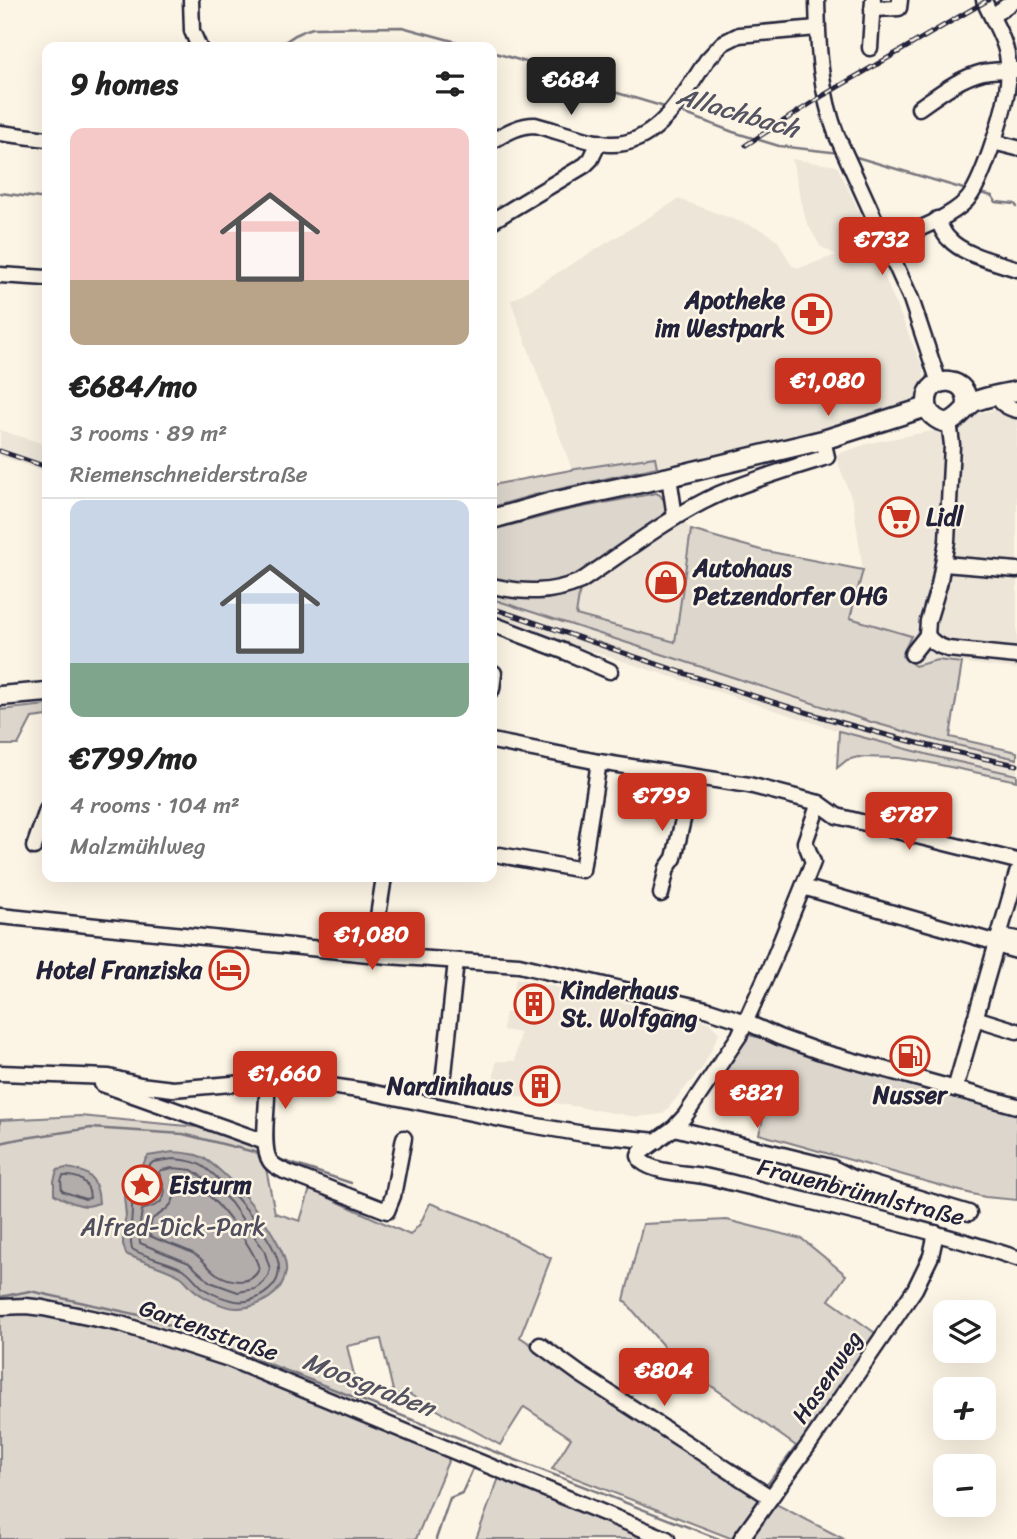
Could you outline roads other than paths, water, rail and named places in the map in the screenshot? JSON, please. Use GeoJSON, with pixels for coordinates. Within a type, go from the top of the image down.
{"type":"FeatureCollection","features":[{"type":"Feature","properties":{"kind":"main road"},"geometry":{"type":"LineString","coordinates":[[966,409],[967,397],[960,386],[950,381],[939,383],[930,390],[928,407],[936,418],[949,421],[957,419],[973,403],[1017,391]]}},
{"type":"Feature","properties":{"kind":"main road"},"geometry":{"type":"LineString","coordinates":[[964,391],[1017,382]]}},
{"type":"Feature","properties":{"kind":"main road"},"geometry":{"type":"LineString","coordinates":[[497,518],[552,502],[823,440],[928,407]]}},
{"type":"Feature","properties":{"kind":"main road"},"geometry":{"type":"LineString","coordinates":[[0,696],[42,692]]}},
{"type":"Feature","properties":{"kind":"street"},"geometry":{"type":"LineString","coordinates":[[191,0],[192,31],[198,42]]}},
{"type":"Feature","properties":{"kind":"street"},"geometry":{"type":"LineString","coordinates":[[817,0],[824,95],[837,136],[911,299],[939,383]]}},
{"type":"Feature","properties":{"kind":"street"},"geometry":{"type":"LineString","coordinates":[[870,48],[872,4],[899,8],[900,0]]}},
{"type":"Feature","properties":{"kind":"street"},"geometry":{"type":"LineString","coordinates":[[992,16],[1015,0]]}},
{"type":"Feature","properties":{"kind":"street"},"geometry":{"type":"LineString","coordinates":[[886,243],[948,214],[967,200],[977,183],[993,142],[1013,70],[984,1]]}},
{"type":"Feature","properties":{"kind":"street"},"geometry":{"type":"LineString","coordinates":[[497,138],[526,125],[536,125],[598,142],[620,143],[642,136],[668,116],[714,51],[731,38],[772,31],[817,28]]}},
{"type":"Feature","properties":{"kind":"street"},"geometry":{"type":"LineString","coordinates":[[919,108],[944,90],[971,76],[983,72],[1013,70]]}},
{"type":"Feature","properties":{"kind":"street"},"geometry":{"type":"LineString","coordinates":[[0,133],[42,138]]}},
{"type":"Feature","properties":{"kind":"street"},"geometry":{"type":"LineString","coordinates":[[497,217],[585,164],[591,159],[598,142]]}},
{"type":"Feature","properties":{"kind":"street"},"geometry":{"type":"LineString","coordinates":[[993,142],[1017,148]]}},
{"type":"Feature","properties":{"kind":"street"},"geometry":{"type":"LineString","coordinates":[[937,219],[945,235],[961,249],[1017,269]]}},
{"type":"Feature","properties":{"kind":"street"},"geometry":{"type":"LineString","coordinates":[[0,275],[42,278]]}},
{"type":"Feature","properties":{"kind":"street"},"geometry":{"type":"LineString","coordinates":[[998,396],[999,401],[1017,410]]}},
{"type":"Feature","properties":{"kind":"street"},"geometry":{"type":"LineString","coordinates":[[912,654],[927,635],[928,621],[944,564],[952,445],[949,421]]}},
{"type":"Feature","properties":{"kind":"street"},"geometry":{"type":"LineString","coordinates":[[497,587],[518,591],[551,591],[581,581],[675,517],[719,494],[827,457],[823,440]]}},
{"type":"Feature","properties":{"kind":"street"},"geometry":{"type":"LineString","coordinates":[[669,477],[675,517]]}},
{"type":"Feature","properties":{"kind":"street"},"geometry":{"type":"LineString","coordinates":[[944,564],[1017,570]]}},
{"type":"Feature","properties":{"kind":"street"},"geometry":{"type":"LineString","coordinates":[[497,626],[610,671]]}},
{"type":"Feature","properties":{"kind":"street"},"geometry":{"type":"LineString","coordinates":[[927,635],[947,649],[1017,656]]}},
{"type":"Feature","properties":{"kind":"street"},"geometry":{"type":"LineString","coordinates":[[497,741],[599,762],[748,785],[819,803],[837,816],[1017,861]]}},
{"type":"Feature","properties":{"kind":"street"},"geometry":{"type":"LineString","coordinates":[[500,855],[582,870],[599,762]]}},
{"type":"Feature","properties":{"kind":"street"},"geometry":{"type":"LineString","coordinates":[[660,894],[667,868],[674,858],[693,777]]}},
{"type":"Feature","properties":{"kind":"street","name":"Frauenbrünnlstraße"},"geometry":{"type":"LineString","coordinates":[[819,803],[806,842],[813,862],[746,1022],[685,1116],[674,1128],[641,1152],[641,1161],[652,1168],[708,1176],[936,1233],[1017,1258]]}},
{"type":"Feature","properties":{"kind":"street"},"geometry":{"type":"LineString","coordinates":[[34,847],[42,824]]}},
{"type":"Feature","properties":{"kind":"street"},"geometry":{"type":"LineString","coordinates":[[955,1089],[1017,873]]}},
{"type":"Feature","properties":{"kind":"street"},"geometry":{"type":"LineString","coordinates":[[372,955],[383,882]]}},
{"type":"Feature","properties":{"kind":"street"},"geometry":{"type":"LineString","coordinates":[[803,887],[997,941],[1017,951]]}},
{"type":"Feature","properties":{"kind":"street"},"geometry":{"type":"LineString","coordinates":[[0,916],[372,955],[519,965],[669,999],[746,1022],[818,1051],[1017,1107]]}},
{"type":"Feature","properties":{"kind":"street"},"geometry":{"type":"LineString","coordinates":[[997,941],[1017,939]]}},
{"type":"Feature","properties":{"kind":"street"},"geometry":{"type":"LineString","coordinates":[[444,1074],[456,961]]}},
{"type":"Feature","properties":{"kind":"street"},"geometry":{"type":"LineString","coordinates":[[975,1018],[1017,1031]]}},
{"type":"Feature","properties":{"kind":"street"},"geometry":{"type":"LineString","coordinates":[[0,1073],[109,1077],[140,1085],[173,1089],[290,1080],[366,1091],[584,1134],[657,1141]]}},
{"type":"Feature","properties":{"kind":"street"},"geometry":{"type":"LineString","coordinates":[[81,1077],[181,1111],[267,1152]]}},
{"type":"Feature","properties":{"kind":"street"},"geometry":{"type":"LineString","coordinates":[[267,1081],[267,1152],[276,1167],[284,1171],[387,1211],[393,1196],[404,1138]]}},
{"type":"Feature","properties":{"kind":"street","name":"Frauenbrünnlstraße"},"geometry":{"type":"LineString","coordinates":[[674,1128],[831,1167],[853,1178],[968,1213]]}},
{"type":"Feature","properties":{"kind":"street","name":"Hasenweg"},"geometry":{"type":"LineString","coordinates":[[741,1539],[915,1289],[931,1256],[936,1233]]}},
{"type":"Feature","properties":{"kind":"street","name":"Gartenstraße"},"geometry":{"type":"LineString","coordinates":[[0,1307],[26,1306],[59,1310],[148,1332],[251,1368],[667,1539]]}},
{"type":"Feature","properties":{"kind":"street"},"geometry":{"type":"LineString","coordinates":[[540,1345],[580,1374],[770,1497]]}},
{"type":"Feature","properties":{"kind":"water"},"geometry":{"type":"Polygon","coordinates":[[[173,1152],[196,1155],[211,1163],[239,1190],[267,1225],[285,1259],[286,1272],[280,1287],[266,1300],[243,1308],[220,1304],[201,1295],[180,1276],[126,1254],[123,1244],[126,1216],[124,1196],[150,1191],[142,1170],[148,1156],[173,1152]]]}},
{"type":"Feature","properties":{"kind":"water"},"geometry":{"type":"Polygon","coordinates":[[[66,1168],[81,1171],[91,1177],[97,1188],[99,1203],[84,1206],[54,1194],[57,1170],[66,1168]]]}},
{"type":"Feature","properties":{"kind":"waterway","name":"Allachbach"},"geometry":{"type":"LineString","coordinates":[[286,42],[313,28],[402,27],[457,42]]}},
{"type":"Feature","properties":{"kind":"waterway","name":"Allachbach"},"geometry":{"type":"LineString","coordinates":[[497,53],[536,65],[560,76],[668,108]]}},
{"type":"Feature","properties":{"kind":"waterway","name":"Allachbach"},"geometry":{"type":"LineString","coordinates":[[678,111],[779,146],[840,153]]}},
{"type":"Feature","properties":{"kind":"waterway","name":"Allachbach"},"geometry":{"type":"LineString","coordinates":[[853,156],[967,190]]}},
{"type":"Feature","properties":{"kind":"waterway","name":"Allachbach"},"geometry":{"type":"LineString","coordinates":[[977,192],[992,196],[996,202],[1015,204],[1017,207]]}},
{"type":"Feature","properties":{"kind":"waterway","name":"Allachbach"},"geometry":{"type":"LineString","coordinates":[[0,193],[42,198]]}},
{"type":"Feature","properties":{"kind":"waterway"},"geometry":{"type":"LineString","coordinates":[[0,1143],[91,1128],[183,1134],[262,1154]]}},
{"type":"Feature","properties":{"kind":"waterway"},"geometry":{"type":"LineString","coordinates":[[275,1158],[351,1183]]}},
{"type":"Feature","properties":{"kind":"waterway","name":"Moosgraben"},"geometry":{"type":"LineString","coordinates":[[0,1297],[30,1291],[148,1317],[719,1539]]}},
{"type":"Feature","properties":{"kind":"waterway"},"geometry":{"type":"LineString","coordinates":[[436,1539],[450,1498],[462,1493],[475,1464]]}},
{"type":"Feature","properties":{"kind":"railway"},"geometry":{"type":"LineString","coordinates":[[746,145],[824,95],[988,0]]}},
{"type":"Feature","properties":{"kind":"railway"},"geometry":{"type":"LineString","coordinates":[[0,451],[42,465]]}},
{"type":"Feature","properties":{"kind":"railway"},"geometry":{"type":"LineString","coordinates":[[497,610],[818,716],[950,751],[1017,765]]}},
{"type":"Feature","properties":{"kind":"place","name":"Apotheke im Westpark"},"geometry":{"type":"Point","coordinates":[812,314]}},
{"type":"Feature","properties":{"kind":"place","name":"Lidl"},"geometry":{"type":"Point","coordinates":[899,517]}},
{"type":"Feature","properties":{"kind":"place","name":"Autohaus Petzendorfer OHG"},"geometry":{"type":"Point","coordinates":[666,582]}},
{"type":"Feature","properties":{"kind":"place","name":"Hotel Franziska"},"geometry":{"type":"Point","coordinates":[229,970]}},
{"type":"Feature","properties":{"kind":"place","name":"Kinderhaus St. Wolfgang"},"geometry":{"type":"Point","coordinates":[534,1004]}},
{"type":"Feature","properties":{"kind":"place","name":"Nusser"},"geometry":{"type":"Point","coordinates":[910,1056]}},
{"type":"Feature","properties":{"kind":"place","name":"Nardinihaus"},"geometry":{"type":"Point","coordinates":[540,1086]}},
{"type":"Feature","properties":{"kind":"place","name":"Eisturm"},"geometry":{"type":"Point","coordinates":[142,1185]}},
{"type":"Feature","properties":{"kind":"park label","name":"Alfred-Dick-Park"},"geometry":{"type":"Point","coordinates":[173,1227]}}]}
